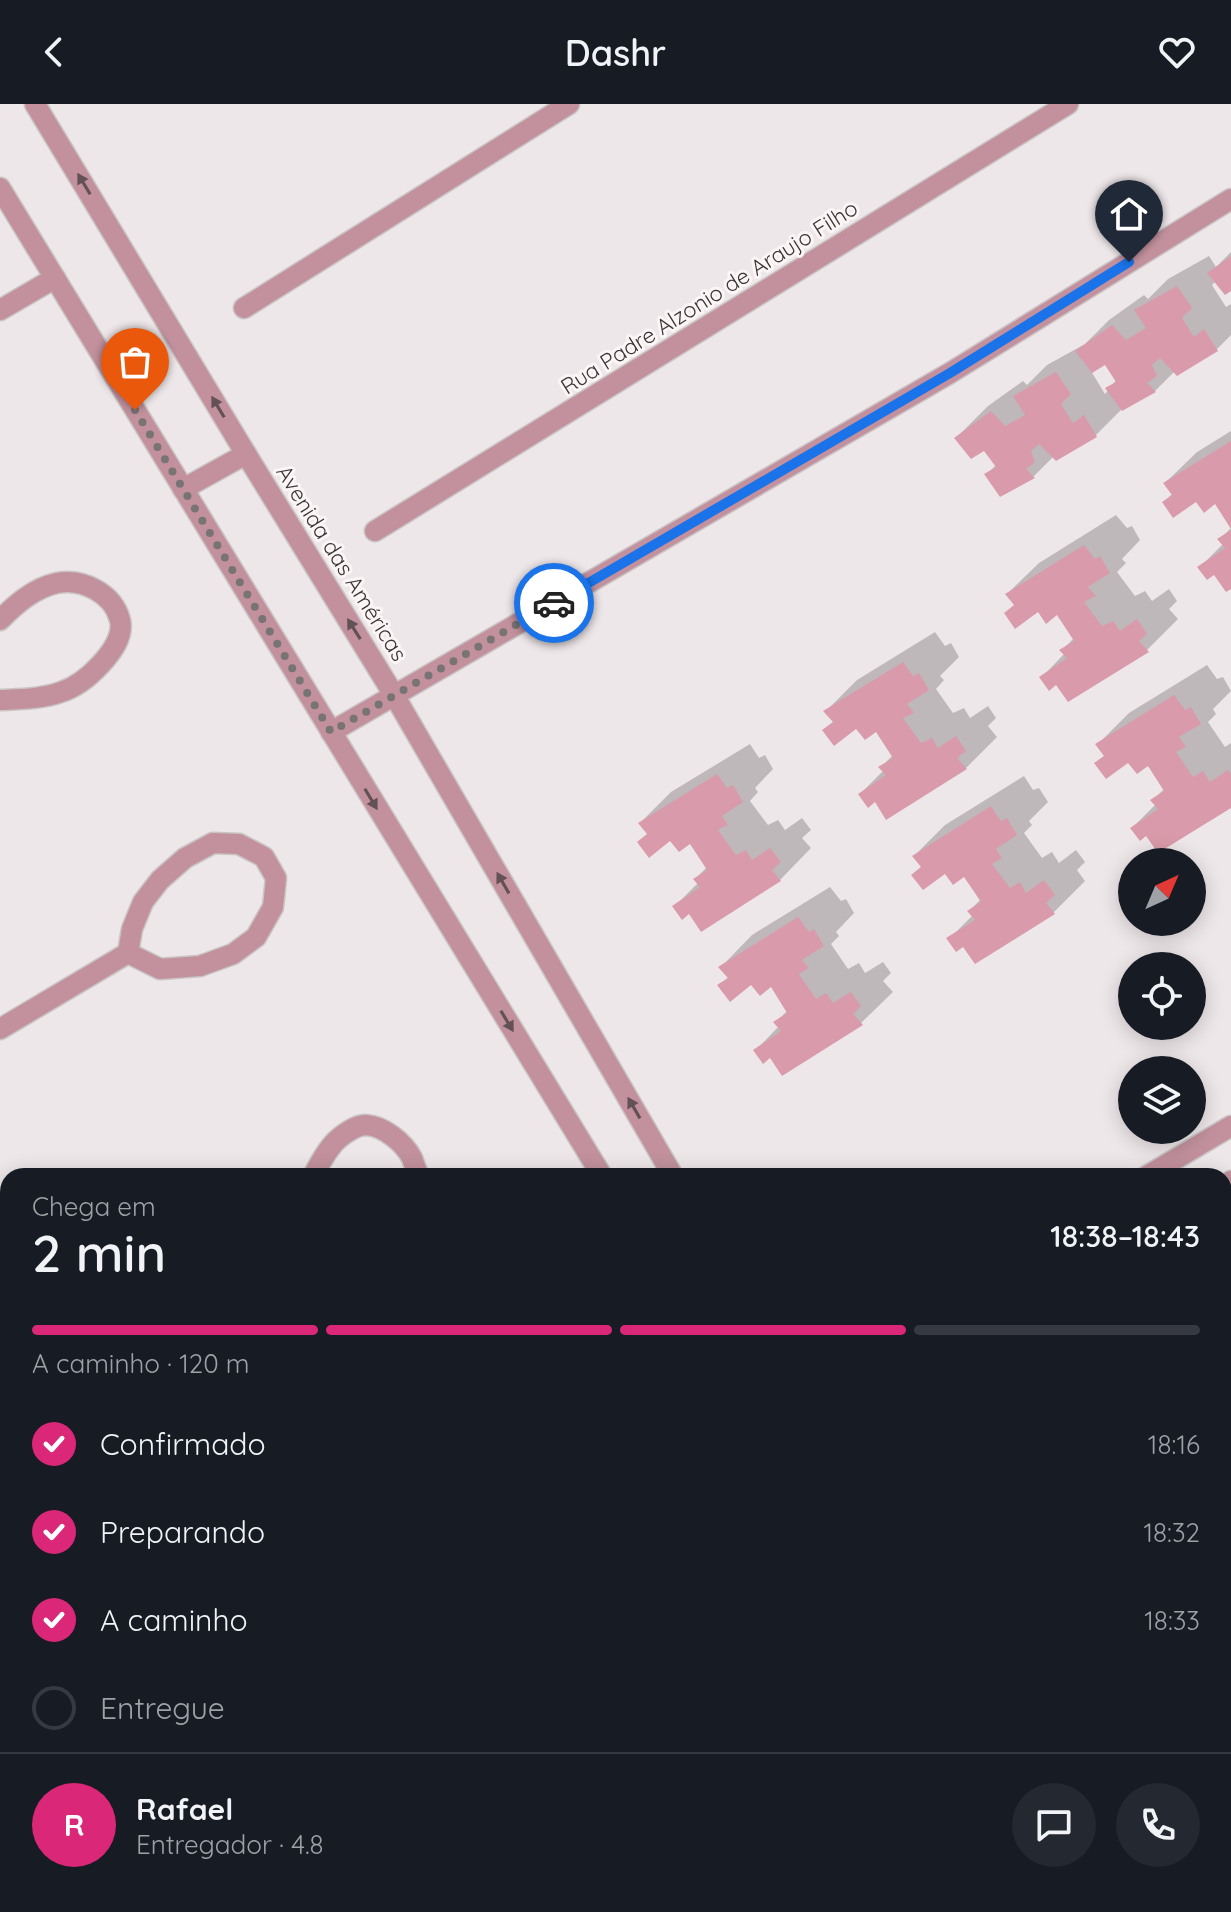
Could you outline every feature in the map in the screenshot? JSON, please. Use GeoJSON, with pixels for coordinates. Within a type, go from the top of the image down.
{"type":"FeatureCollection","features":[{"type":"Feature","properties":{"kind":"street","name":"Avenida das Américas"},"geometry":{"type":"LineString","coordinates":[[35,104],[394,695],[668,1168]]}},
{"type":"Feature","properties":{"kind":"street"},"geometry":{"type":"LineString","coordinates":[[244,308],[569,104]]}},
{"type":"Feature","properties":{"kind":"street","name":"Rua Padre Alzonio de Araujo Filho"},"geometry":{"type":"LineString","coordinates":[[375,531],[1068,104]]}},
{"type":"Feature","properties":{"kind":"street"},"geometry":{"type":"LineString","coordinates":[[0,188],[597,1168]]}},
{"type":"Feature","properties":{"kind":"street"},"geometry":{"type":"LineString","coordinates":[[331,732],[937,381],[1231,199]]}},
{"type":"Feature","properties":{"kind":"street"},"geometry":{"type":"LineString","coordinates":[[0,310],[55,278]]}},
{"type":"Feature","properties":{"kind":"street"},"geometry":{"type":"LineString","coordinates":[[183,489],[246,454]]}},
{"type":"Feature","properties":{"kind":"street"},"geometry":{"type":"LineString","coordinates":[[0,620],[29,595],[55,583],[79,582],[100,592],[121,622],[113,651],[85,680],[46,697],[0,700]]}},
{"type":"Feature","properties":{"kind":"street"},"geometry":{"type":"LineString","coordinates":[[0,1029],[128,953],[132,929],[143,902],[160,880],[185,858],[213,843],[239,844],[264,857],[276,878],[273,907],[256,937],[233,954],[200,966],[160,969],[128,953]]}},
{"type":"Feature","properties":{"kind":"street"},"geometry":{"type":"LineString","coordinates":[[318,1168],[339,1138],[366,1125],[397,1139],[416,1168]]}},
{"type":"Feature","properties":{"kind":"street"},"geometry":{"type":"LineString","coordinates":[[1160,1168],[1231,1126]]}},
{"type":"Feature","properties":{"kind":"building"},"geometry":{"type":"Polygon","coordinates":[[[1231,256],[1231,291],[1225,295],[1207,273],[1231,256]]]}},
{"type":"Feature","properties":{"kind":"building"},"geometry":{"type":"Polygon","coordinates":[[[1177,286],[1192,308],[1182,318],[1194,337],[1204,329],[1218,351],[1177,376],[1160,358],[1152,365],[1157,376],[1147,383],[1156,392],[1122,411],[1105,388],[1116,382],[1105,365],[1092,373],[1075,351],[1112,325],[1126,340],[1146,328],[1134,310],[1177,286]]]}},
{"type":"Feature","properties":{"kind":"building"},"geometry":{"type":"Polygon","coordinates":[[[1056,372],[1071,394],[1061,404],[1073,423],[1084,415],[1097,437],[1056,461],[1039,444],[1031,451],[1035,462],[1026,469],[1035,478],[1000,497],[984,474],[996,467],[984,451],[971,459],[954,438],[991,411],[1005,426],[1025,415],[1013,396],[1056,372]]]}},
{"type":"Feature","properties":{"kind":"building"},"geometry":{"type":"Polygon","coordinates":[[[1231,441],[1231,529],[1215,504],[1204,513],[1196,502],[1173,518],[1162,502],[1172,495],[1163,483],[1231,441]]]}},
{"type":"Feature","properties":{"kind":"building"},"geometry":{"type":"Polygon","coordinates":[[[1231,530],[1231,589],[1226,592],[1214,575],[1207,580],[1197,567],[1225,548],[1217,539],[1231,530]]]}},
{"type":"Feature","properties":{"kind":"building"},"geometry":{"type":"Polygon","coordinates":[[[1084,545],[1095,559],[1100,556],[1110,573],[1088,587],[1096,596],[1084,602],[1102,626],[1113,621],[1120,631],[1137,619],[1147,634],[1139,641],[1149,652],[1068,702],[1056,685],[1049,691],[1039,677],[1067,658],[1059,650],[1074,641],[1057,615],[1046,624],[1038,612],[1015,629],[1004,613],[1014,605],[1005,594],[1084,545]]]}},
{"type":"Feature","properties":{"kind":"building"},"geometry":{"type":"Polygon","coordinates":[[[903,662],[913,676],[919,673],[929,690],[907,704],[914,713],[903,718],[921,743],[932,738],[938,748],[956,736],[966,751],[957,758],[967,769],[886,820],[875,802],[868,808],[858,794],[886,775],[878,767],[893,758],[876,732],[865,740],[856,729],[834,746],[822,730],[833,722],[823,711],[903,662]]]}},
{"type":"Feature","properties":{"kind":"building"},"geometry":{"type":"Polygon","coordinates":[[[1174,695],[1185,710],[1191,707],[1201,724],[1179,737],[1186,747],[1176,752],[1193,777],[1203,771],[1210,782],[1228,770],[1231,774],[1231,808],[1166,848],[1154,848],[1146,836],[1140,841],[1130,828],[1158,809],[1150,800],[1164,791],[1148,766],[1137,774],[1128,763],[1106,779],[1094,763],[1104,756],[1095,744],[1174,695]]]}},
{"type":"Feature","properties":{"kind":"building"},"geometry":{"type":"Polygon","coordinates":[[[717,774],[727,788],[733,785],[743,802],[722,816],[728,825],[718,830],[736,855],[746,850],[752,860],[770,848],[781,862],[772,870],[781,881],[701,932],[689,914],[682,920],[672,906],[700,887],[693,879],[707,870],[690,844],[679,852],[670,841],[649,858],[637,842],[647,834],[638,823],[717,774]]]}},
{"type":"Feature","properties":{"kind":"building"},"geometry":{"type":"Polygon","coordinates":[[[991,806],[1001,821],[1007,818],[1017,835],[996,849],[1002,858],[992,864],[1010,888],[1020,882],[1026,893],[1044,880],[1055,895],[1046,903],[1055,914],[975,964],[963,947],[956,952],[946,938],[975,920],[967,911],[981,902],[964,877],[953,885],[945,874],[923,890],[911,875],[921,867],[912,856],[991,806]]]}},
{"type":"Feature","properties":{"kind":"building"},"geometry":{"type":"Polygon","coordinates":[[[798,917],[809,932],[814,929],[824,946],[802,960],[809,968],[799,974],[816,999],[826,993],[833,1003],[851,992],[861,1006],[853,1014],[863,1025],[782,1076],[770,1058],[763,1064],[753,1050],[781,1031],[773,1022],[787,1013],[771,987],[760,996],[751,985],[730,1002],[717,985],[728,978],[718,967],[798,917]]]}},
{"type":"Feature","properties":{"kind":"way so far"},"geometry":{"type":"LineString","coordinates":[[135,410],[331,732],[554,603]]}},
{"type":"Feature","properties":{"kind":"route"},"geometry":{"type":"LineString","coordinates":[[554,603],[950,373],[1129,262]]}}]}
